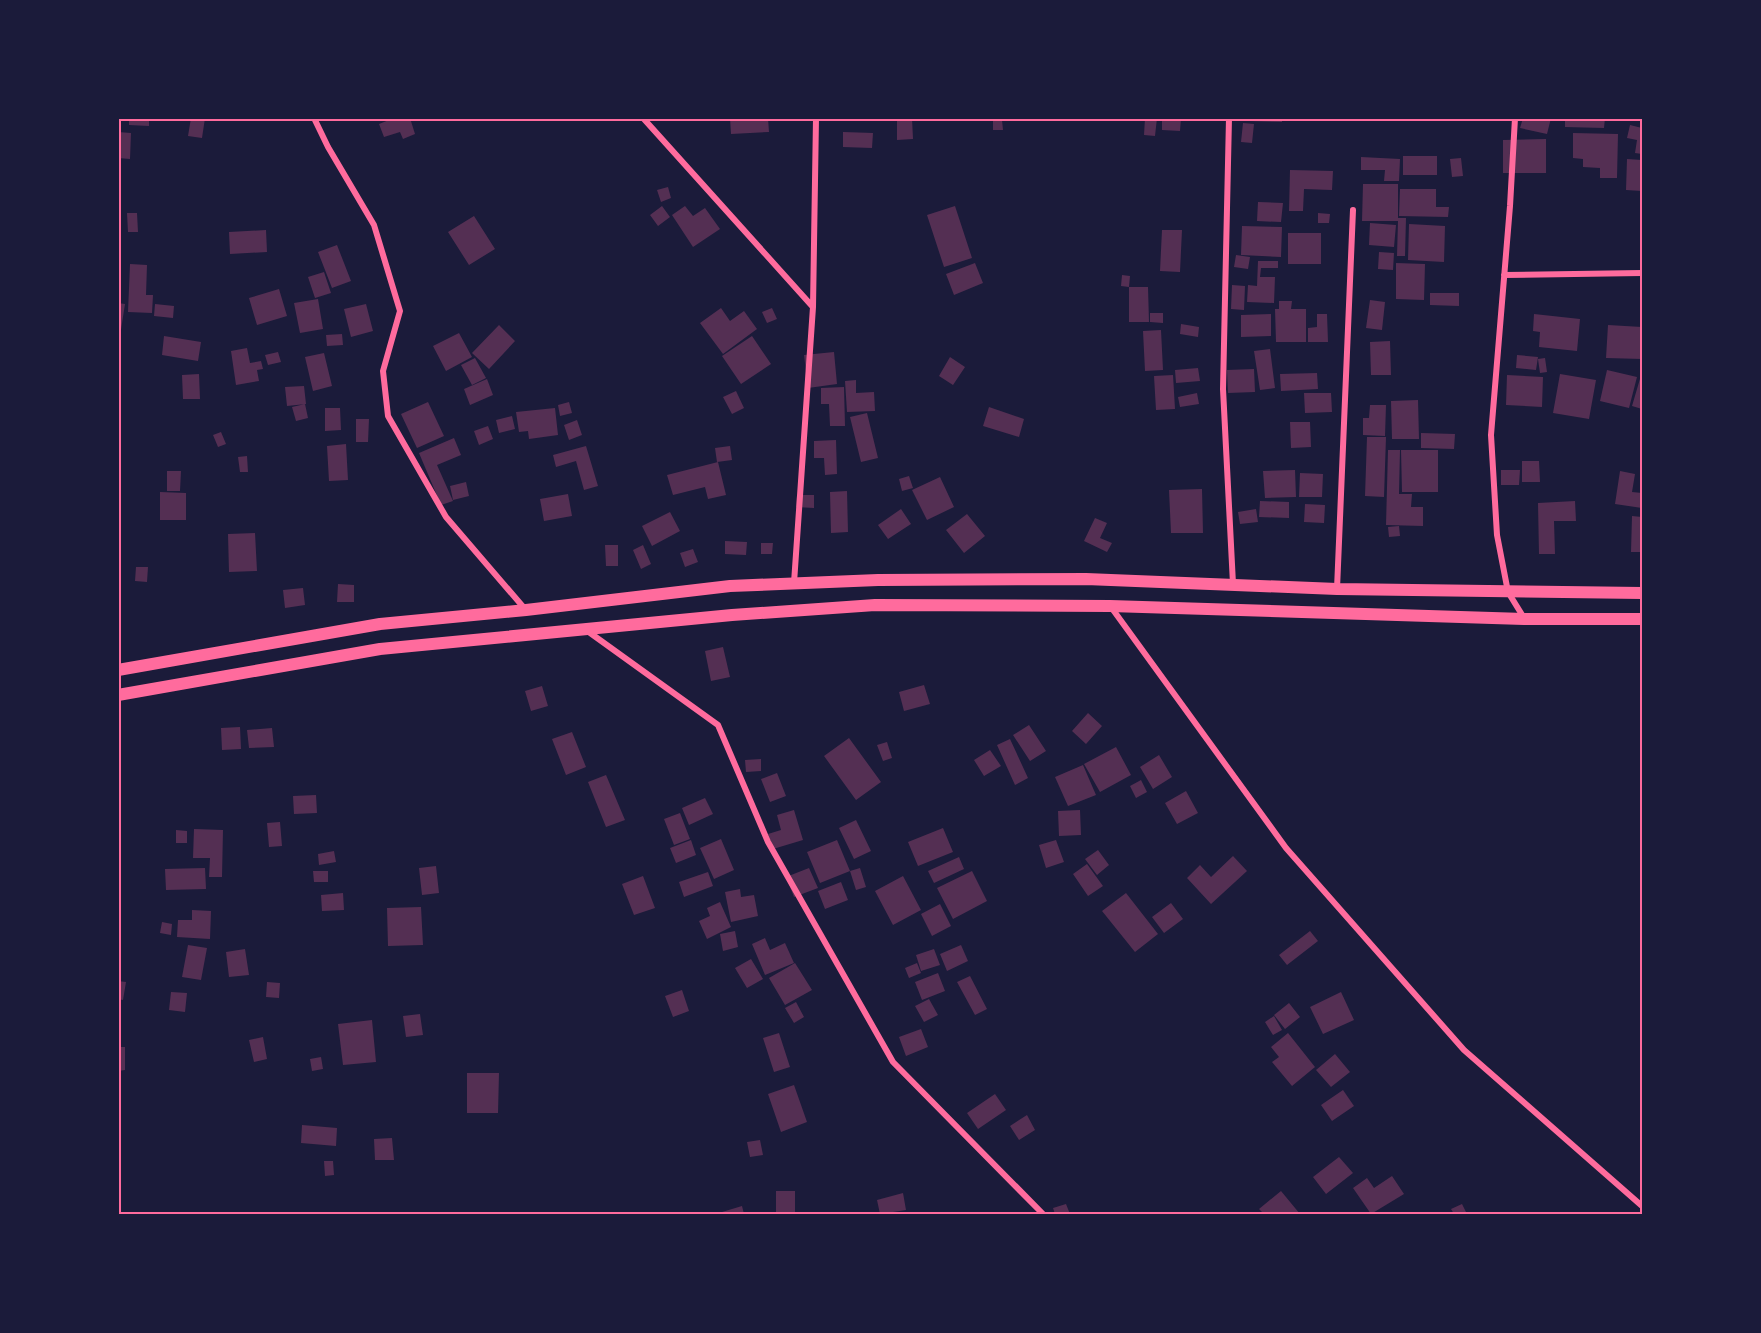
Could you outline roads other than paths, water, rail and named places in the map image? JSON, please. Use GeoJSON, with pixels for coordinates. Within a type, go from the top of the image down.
{"type":"FeatureCollection","features":[{"type":"Feature","properties":{"kind":"main road"},"geometry":{"type":"LineString","coordinates":[[118,670],[380,624],[526,610],[730,586],[889,580],[1086,579],[1337,589],[1642,593]]}},
{"type":"Feature","properties":{"kind":"main road"},"geometry":{"type":"LineString","coordinates":[[118,695],[380,649],[732,615],[875,605],[1110,606],[1524,619],[1642,619]]}},
{"type":"Feature","properties":{"kind":"street"},"geometry":{"type":"LineString","coordinates":[[314,118],[328,147],[374,225],[400,311],[383,371],[388,416],[446,517],[526,610]]}},
{"type":"Feature","properties":{"kind":"street"},"geometry":{"type":"LineString","coordinates":[[643,118],[813,307]]}},
{"type":"Feature","properties":{"kind":"street"},"geometry":{"type":"LineString","coordinates":[[794,583],[813,307],[816,118]]}},
{"type":"Feature","properties":{"kind":"street"},"geometry":{"type":"LineString","coordinates":[[1228,118],[1223,390],[1233,585]]}},
{"type":"Feature","properties":{"kind":"street"},"geometry":{"type":"LineString","coordinates":[[1515,118],[1491,435],[1497,535],[1508,592],[1524,619]]}},
{"type":"Feature","properties":{"kind":"street"},"geometry":{"type":"LineString","coordinates":[[1337,589],[1353,210]]}},
{"type":"Feature","properties":{"kind":"street"},"geometry":{"type":"LineString","coordinates":[[1504,275],[1642,273]]}},
{"type":"Feature","properties":{"kind":"street"},"geometry":{"type":"LineString","coordinates":[[1110,606],[1286,848],[1464,1050],[1642,1206]]}},
{"type":"Feature","properties":{"kind":"street"},"geometry":{"type":"LineString","coordinates":[[586,630],[718,725],[768,842],[893,1062],[1042,1215]]}}]}
